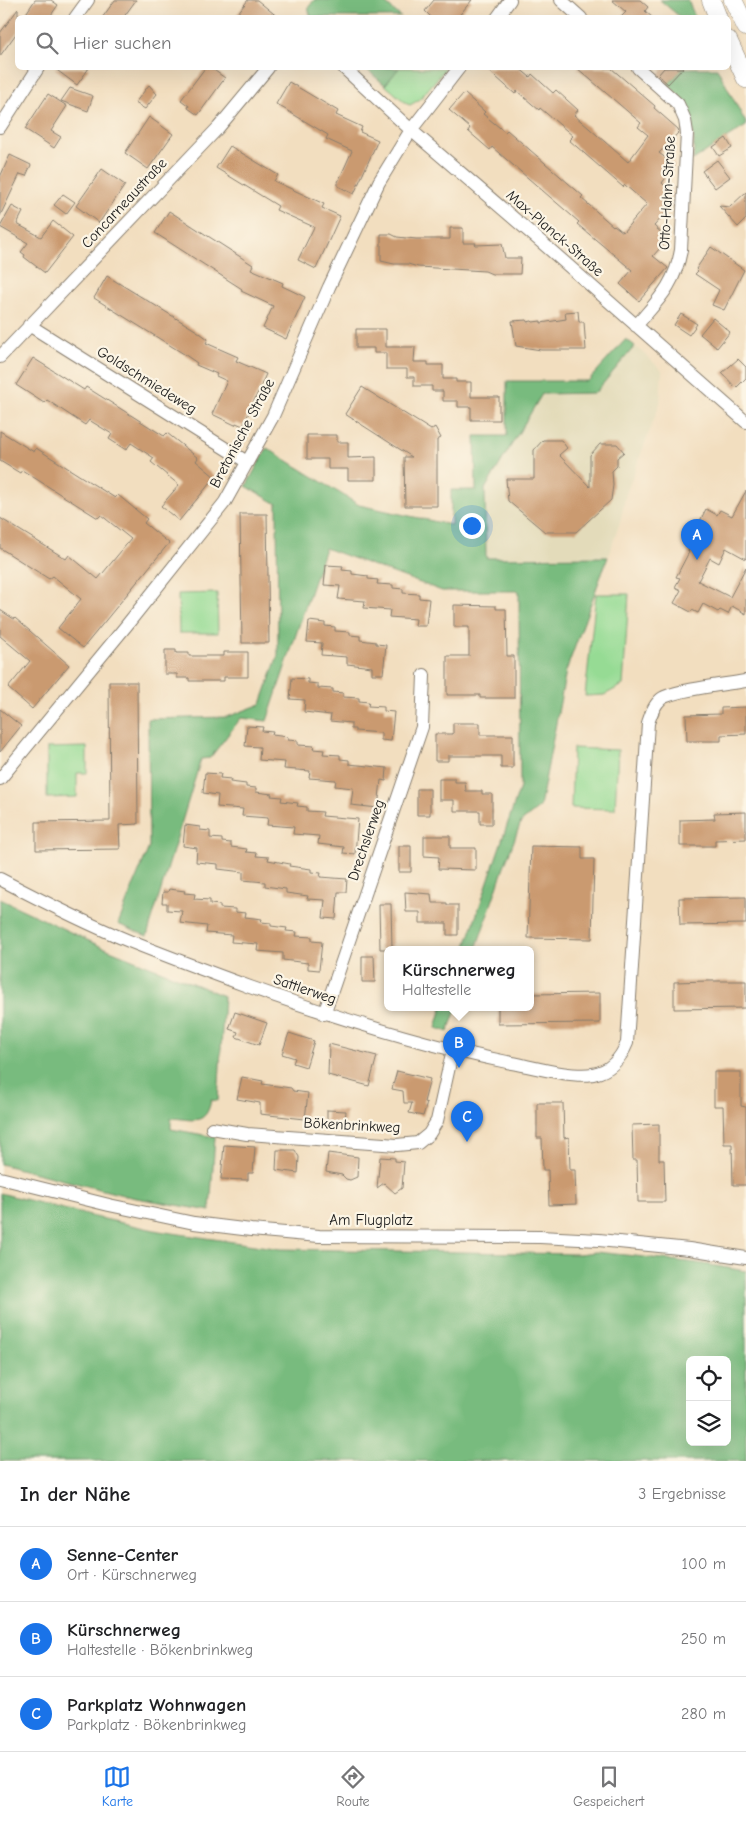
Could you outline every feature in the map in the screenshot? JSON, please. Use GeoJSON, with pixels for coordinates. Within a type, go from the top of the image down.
{"type":"FeatureCollection","features":[{"type":"Feature","properties":{"kind":"main road"},"geometry":{"type":"LineString","coordinates":[[710,0],[717,15]]}},
{"type":"Feature","properties":{"kind":"main road"},"geometry":{"type":"LineString","coordinates":[[733,0],[746,27]]}},
{"type":"Feature","properties":{"kind":"main road"},"geometry":{"type":"LineString","coordinates":[[731,46],[746,79]]}},
{"type":"Feature","properties":{"kind":"street"},"geometry":{"type":"LineString","coordinates":[[77,15],[88,0]]}},
{"type":"Feature","properties":{"kind":"street"},"geometry":{"type":"LineString","coordinates":[[499,15],[510,0]]}},
{"type":"Feature","properties":{"kind":"street"},"geometry":{"type":"LineString","coordinates":[[561,0],[578,15]]}},
{"type":"Feature","properties":{"kind":"street"},"geometry":{"type":"LineString","coordinates":[[0,127],[37,70]]}},
{"type":"Feature","properties":{"kind":"street","name":"Concarneaustraße"},"geometry":{"type":"LineString","coordinates":[[0,357],[218,128],[266,70]]}},
{"type":"Feature","properties":{"kind":"street","name":"Max-Planck-Straße"},"geometry":{"type":"LineString","coordinates":[[346,70],[410,130],[746,422]]}},
{"type":"Feature","properties":{"kind":"street","name":"Bretonische Straße"},"geometry":{"type":"LineString","coordinates":[[0,779],[218,511],[273,416],[366,208],[387,168],[410,130],[457,70]]}},
{"type":"Feature","properties":{"kind":"street","name":"Otto-Hahn-Straße"},"geometry":{"type":"LineString","coordinates":[[636,326],[667,289],[674,278],[678,265],[681,250],[687,133],[685,120],[678,104],[640,70]]}},
{"type":"Feature","properties":{"kind":"street","name":"Goldschmiedeweg"},"geometry":{"type":"LineString","coordinates":[[30,325],[247,462]]}},
{"type":"Feature","properties":{"kind":"street","name":"Drechslerweg"},"geometry":{"type":"LineString","coordinates":[[324,1014],[422,727],[424,675]]}},
{"type":"Feature","properties":{"kind":"street","name":"Sattlerweg"},"geometry":{"type":"LineString","coordinates":[[0,879],[64,912],[129,941],[324,1014],[453,1050],[577,1075],[594,1074],[614,1064],[622,1055],[629,1031],[648,723],[651,712],[669,694],[746,681]]}},
{"type":"Feature","properties":{"kind":"street","name":"Bökenbrinkweg"},"geometry":{"type":"LineString","coordinates":[[212,1128],[247,1134],[397,1146],[418,1143],[429,1134],[438,1121],[453,1050]]}},
{"type":"Feature","properties":{"kind":"street","name":"Am Flugplatz"},"geometry":{"type":"LineString","coordinates":[[0,1178],[109,1205],[194,1223],[251,1230],[319,1236],[540,1237],[600,1240],[689,1249],[746,1258]]}},
{"type":"Feature","properties":{"kind":"shaded area"},"geometry":{"type":"Polygon","coordinates":[[[635,346],[662,370],[660,403],[626,494],[620,522],[608,557],[486,558],[485,489],[542,394],[595,393],[635,346]]]}},
{"type":"Feature","properties":{"kind":"green space"},"geometry":{"type":"Polygon","coordinates":[[[314,0],[382,0],[399,15],[310,15],[308,8],[314,0]]]}},
{"type":"Feature","properties":{"kind":"green space"},"geometry":{"type":"Polygon","coordinates":[[[660,0],[688,0],[694,15],[678,15],[660,0]]]}},
{"type":"Feature","properties":{"kind":"green space"},"geometry":{"type":"Polygon","coordinates":[[[367,70],[397,70],[385,85],[367,70]]]}},
{"type":"Feature","properties":{"kind":"green space"},"geometry":{"type":"Polygon","coordinates":[[[397,70],[444,70],[419,100],[410,105],[385,85],[397,70]]]}},
{"type":"Feature","properties":{"kind":"green space"},"geometry":{"type":"Polygon","coordinates":[[[681,70],[718,70],[746,126],[693,160],[693,129],[687,109],[682,100],[667,85],[681,70]]]}},
{"type":"Feature","properties":{"kind":"green space"},"geometry":{"type":"Polygon","coordinates":[[[626,339],[635,346],[595,393],[542,394],[485,489],[486,558],[608,557],[566,671],[540,807],[521,822],[477,946],[466,946],[520,787],[519,591],[442,591],[325,548],[267,721],[241,718],[210,758],[201,759],[147,936],[118,924],[149,847],[148,719],[227,717],[261,704],[278,655],[277,504],[246,486],[267,448],[359,505],[451,525],[451,490],[476,490],[475,436],[507,436],[507,381],[588,381],[626,339]]]}},
{"type":"Feature","properties":{"kind":"green space"},"geometry":{"type":"Polygon","coordinates":[[[217,593],[218,633],[179,633],[178,594],[217,593]]]}},
{"type":"Feature","properties":{"kind":"green space"},"geometry":{"type":"Polygon","coordinates":[[[596,594],[629,594],[623,685],[604,695],[585,696],[596,594]]]}},
{"type":"Feature","properties":{"kind":"green space"},"geometry":{"type":"Polygon","coordinates":[[[87,747],[87,773],[77,773],[77,797],[47,798],[47,748],[87,747]]]}},
{"type":"Feature","properties":{"kind":"green space"},"geometry":{"type":"Polygon","coordinates":[[[573,748],[618,750],[615,809],[571,808],[573,748]]]}},
{"type":"Feature","properties":{"kind":"green space"},"geometry":{"type":"Polygon","coordinates":[[[0,899],[100,946],[224,996],[218,1101],[211,1100],[206,1114],[197,1120],[171,1118],[171,1129],[215,1137],[210,1211],[131,1197],[0,1164],[0,899]]]}},
{"type":"Feature","properties":{"kind":"green space"},"geometry":{"type":"Polygon","coordinates":[[[441,1011],[456,1011],[448,1032],[436,1028],[441,1011]]]}},
{"type":"Feature","properties":{"kind":"green space"},"geometry":{"type":"Polygon","coordinates":[[[0,1193],[159,1231],[281,1249],[578,1254],[596,1252],[697,1263],[746,1271],[746,1461],[0,1461],[0,1193]]]}},
{"type":"Feature","properties":{"kind":"building"},"geometry":{"type":"Polygon","coordinates":[[[35,0],[51,0],[58,5],[51,15],[25,15],[35,0]]]}},
{"type":"Feature","properties":{"kind":"building"},"geometry":{"type":"Polygon","coordinates":[[[115,0],[136,0],[125,15],[104,15],[115,0]]]}},
{"type":"Feature","properties":{"kind":"building"},"geometry":{"type":"Polygon","coordinates":[[[248,0],[257,0],[275,15],[236,15],[248,0]]]}},
{"type":"Feature","properties":{"kind":"building"},"geometry":{"type":"Polygon","coordinates":[[[434,0],[472,0],[460,15],[429,15],[425,11],[434,0]]]}},
{"type":"Feature","properties":{"kind":"building"},"geometry":{"type":"Polygon","coordinates":[[[612,0],[640,0],[648,7],[645,11],[650,15],[623,15],[626,12],[612,0]]]}},
{"type":"Feature","properties":{"kind":"building"},"geometry":{"type":"Polygon","coordinates":[[[18,9],[18,15],[15,15],[15,35],[0,56],[0,33],[18,9]]]}},
{"type":"Feature","properties":{"kind":"building"},"geometry":{"type":"Polygon","coordinates":[[[57,70],[88,70],[77,85],[57,70]]]}},
{"type":"Feature","properties":{"kind":"building"},"geometry":{"type":"Polygon","coordinates":[[[204,70],[214,70],[225,78],[198,115],[181,100],[204,70]]]}},
{"type":"Feature","properties":{"kind":"building"},"geometry":{"type":"Polygon","coordinates":[[[488,70],[521,70],[530,77],[532,74],[553,93],[556,90],[578,110],[574,115],[628,162],[648,135],[638,127],[641,123],[579,70],[613,70],[678,129],[679,132],[659,153],[675,165],[662,183],[674,194],[666,203],[674,204],[654,226],[668,239],[653,256],[668,268],[639,301],[620,284],[632,270],[577,224],[579,222],[492,147],[490,150],[468,131],[470,128],[449,110],[464,93],[485,112],[483,114],[505,132],[507,130],[583,196],[581,198],[613,226],[623,232],[647,204],[625,185],[623,187],[569,140],[573,136],[540,108],[539,110],[517,91],[515,94],[488,70]]]}},
{"type":"Feature","properties":{"kind":"building"},"geometry":{"type":"Polygon","coordinates":[[[662,70],[681,70],[668,84],[658,75],[662,70]]]}},
{"type":"Feature","properties":{"kind":"building"},"geometry":{"type":"Polygon","coordinates":[[[289,82],[338,111],[336,115],[362,127],[360,132],[378,140],[354,194],[338,186],[352,151],[326,139],[328,135],[276,104],[289,82]]]}},
{"type":"Feature","properties":{"kind":"building"},"geometry":{"type":"Polygon","coordinates":[[[149,85],[157,94],[145,109],[135,103],[149,85]]]}},
{"type":"Feature","properties":{"kind":"building"},"geometry":{"type":"Polygon","coordinates":[[[70,88],[93,96],[88,111],[61,101],[70,88]]]}},
{"type":"Feature","properties":{"kind":"building"},"geometry":{"type":"Polygon","coordinates":[[[48,94],[67,106],[51,131],[61,137],[54,148],[25,129],[48,94]]]}},
{"type":"Feature","properties":{"kind":"building"},"geometry":{"type":"Polygon","coordinates":[[[149,117],[173,134],[148,169],[125,153],[149,117]]]}},
{"type":"Feature","properties":{"kind":"building"},"geometry":{"type":"Polygon","coordinates":[[[726,138],[732,148],[719,156],[713,147],[726,138]]]}},
{"type":"Feature","properties":{"kind":"building"},"geometry":{"type":"Polygon","coordinates":[[[230,146],[278,175],[274,181],[324,204],[322,208],[340,216],[316,269],[298,260],[314,227],[276,210],[278,206],[216,168],[230,146]]]}},
{"type":"Feature","properties":{"kind":"building"},"geometry":{"type":"Polygon","coordinates":[[[10,155],[31,165],[26,176],[20,174],[0,216],[0,177],[10,155]]]}},
{"type":"Feature","properties":{"kind":"building"},"geometry":{"type":"Polygon","coordinates":[[[717,160],[730,177],[715,188],[702,171],[717,160]]]}},
{"type":"Feature","properties":{"kind":"building"},"geometry":{"type":"Polygon","coordinates":[[[102,169],[125,185],[99,223],[76,206],[102,169]]]}},
{"type":"Feature","properties":{"kind":"building"},"geometry":{"type":"Polygon","coordinates":[[[746,192],[746,219],[738,227],[719,206],[730,207],[746,192]]]}},
{"type":"Feature","properties":{"kind":"building"},"geometry":{"type":"Polygon","coordinates":[[[63,194],[75,202],[66,214],[54,205],[63,194]]]}},
{"type":"Feature","properties":{"kind":"building"},"geometry":{"type":"Polygon","coordinates":[[[12,206],[23,212],[17,224],[41,237],[53,221],[73,237],[45,273],[24,257],[25,255],[21,252],[28,243],[0,227],[12,206]]]}},
{"type":"Feature","properties":{"kind":"building"},"geometry":{"type":"Polygon","coordinates":[[[169,211],[253,265],[251,269],[283,283],[282,286],[305,297],[286,339],[263,328],[273,306],[241,291],[242,289],[155,233],[169,211]]]}},
{"type":"Feature","properties":{"kind":"building"},"geometry":{"type":"Polygon","coordinates":[[[450,228],[463,228],[463,243],[476,243],[475,245],[502,244],[505,258],[521,258],[520,274],[492,274],[485,271],[418,267],[381,261],[381,234],[416,239],[450,239],[450,228]]]}},
{"type":"Feature","properties":{"kind":"building"},"geometry":{"type":"Polygon","coordinates":[[[711,247],[744,270],[724,310],[712,305],[719,290],[695,274],[698,271],[696,269],[711,247]]]}},
{"type":"Feature","properties":{"kind":"building"},"geometry":{"type":"Polygon","coordinates":[[[107,276],[197,331],[208,339],[206,343],[238,357],[236,361],[266,374],[243,426],[236,423],[235,425],[212,414],[227,381],[216,376],[217,374],[196,365],[197,363],[184,354],[94,298],[107,276]]]}},
{"type":"Feature","properties":{"kind":"building"},"geometry":{"type":"Polygon","coordinates":[[[578,311],[579,322],[584,322],[586,350],[541,350],[516,346],[512,321],[527,320],[527,322],[541,321],[541,323],[566,319],[565,312],[578,311]]]}},
{"type":"Feature","properties":{"kind":"building"},"geometry":{"type":"Polygon","coordinates":[[[681,314],[697,324],[689,335],[674,325],[681,314]]]}},
{"type":"Feature","properties":{"kind":"building"},"geometry":{"type":"Polygon","coordinates":[[[713,318],[730,332],[717,348],[700,334],[713,318]]]}},
{"type":"Feature","properties":{"kind":"building"},"geometry":{"type":"Polygon","coordinates":[[[356,329],[386,329],[386,347],[415,347],[414,362],[428,362],[428,365],[443,365],[443,379],[456,379],[456,382],[471,382],[471,397],[499,397],[499,420],[471,420],[471,407],[458,407],[458,401],[443,401],[443,391],[432,391],[432,386],[414,386],[414,377],[407,377],[407,369],[386,369],[386,353],[374,353],[374,348],[356,348],[356,329]]]}},
{"type":"Feature","properties":{"kind":"building"},"geometry":{"type":"Polygon","coordinates":[[[33,358],[84,390],[86,387],[164,436],[167,433],[198,458],[196,461],[215,477],[179,521],[161,506],[179,485],[151,462],[154,458],[131,443],[126,450],[109,439],[112,434],[89,420],[85,425],[47,400],[44,403],[16,385],[33,358]]]}},
{"type":"Feature","properties":{"kind":"building"},"geometry":{"type":"Polygon","coordinates":[[[738,359],[746,367],[746,378],[736,388],[722,373],[738,359]]]}},
{"type":"Feature","properties":{"kind":"building"},"geometry":{"type":"Polygon","coordinates":[[[362,387],[431,430],[435,427],[441,438],[437,440],[437,506],[405,506],[404,457],[412,457],[345,414],[362,387]]]}},
{"type":"Feature","properties":{"kind":"building"},"geometry":{"type":"Polygon","coordinates":[[[0,431],[34,452],[36,448],[115,498],[118,495],[147,519],[144,523],[169,543],[83,648],[58,628],[81,599],[53,576],[49,579],[0,548],[0,518],[66,559],[69,555],[98,579],[131,539],[101,515],[98,518],[22,470],[20,473],[0,461],[0,431]]]}},
{"type":"Feature","properties":{"kind":"building"},"geometry":{"type":"Polygon","coordinates":[[[307,435],[337,435],[337,442],[348,442],[348,458],[376,457],[376,480],[348,480],[348,469],[328,469],[328,459],[307,459],[307,435]]]}},
{"type":"Feature","properties":{"kind":"building"},"geometry":{"type":"Polygon","coordinates":[[[543,440],[561,440],[567,448],[559,455],[590,487],[590,455],[600,444],[617,444],[624,452],[617,458],[617,466],[612,471],[611,500],[576,532],[545,532],[508,501],[506,479],[534,479],[534,450],[543,440]]]}},
{"type":"Feature","properties":{"kind":"building"},"geometry":{"type":"Polygon","coordinates":[[[746,491],[746,559],[726,548],[719,563],[710,558],[698,581],[730,597],[746,567],[746,614],[732,606],[728,614],[720,610],[718,612],[703,604],[698,613],[692,610],[691,612],[674,603],[681,590],[675,587],[680,578],[676,577],[689,552],[693,542],[690,541],[706,509],[717,515],[720,510],[732,516],[746,491]]]}},
{"type":"Feature","properties":{"kind":"building"},"geometry":{"type":"Polygon","coordinates":[[[240,514],[267,514],[269,643],[242,643],[240,514]]]}},
{"type":"Feature","properties":{"kind":"building"},"geometry":{"type":"Polygon","coordinates":[[[326,565],[343,566],[342,570],[352,571],[352,574],[368,576],[368,579],[378,580],[377,584],[393,585],[393,588],[403,589],[403,593],[419,594],[419,598],[429,599],[426,626],[415,626],[416,619],[389,617],[390,610],[364,608],[365,601],[338,599],[340,586],[324,585],[326,565]]]}},
{"type":"Feature","properties":{"kind":"building"},"geometry":{"type":"Polygon","coordinates":[[[454,605],[496,606],[496,609],[506,609],[507,656],[514,656],[514,698],[480,698],[480,695],[447,695],[447,656],[469,656],[469,627],[454,627],[454,605]]]}},
{"type":"Feature","properties":{"kind":"building"},"geometry":{"type":"Polygon","coordinates":[[[0,610],[15,618],[69,665],[32,709],[8,688],[30,661],[0,636],[0,610]]]}},
{"type":"Feature","properties":{"kind":"building"},"geometry":{"type":"Polygon","coordinates":[[[309,621],[325,623],[325,626],[335,627],[335,631],[350,632],[350,635],[360,636],[360,640],[386,645],[383,674],[372,674],[372,667],[347,664],[347,657],[321,655],[322,643],[307,642],[309,621]]]}},
{"type":"Feature","properties":{"kind":"building"},"geometry":{"type":"Polygon","coordinates":[[[165,650],[176,650],[176,653],[189,653],[189,656],[224,656],[224,652],[248,652],[248,677],[224,677],[224,681],[189,681],[189,678],[177,678],[177,674],[165,674],[165,650]]]}},
{"type":"Feature","properties":{"kind":"building"},"geometry":{"type":"Polygon","coordinates":[[[292,678],[308,679],[308,683],[318,684],[318,688],[333,689],[333,692],[343,693],[343,697],[359,698],[359,701],[369,702],[368,706],[384,707],[384,711],[394,712],[391,741],[381,740],[381,733],[355,731],[355,729],[351,729],[351,723],[330,721],[331,715],[304,712],[305,700],[290,699],[292,678]]]}},
{"type":"Feature","properties":{"kind":"building"},"geometry":{"type":"Polygon","coordinates":[[[109,682],[137,682],[138,824],[119,825],[120,849],[36,850],[36,822],[110,821],[109,682]]]}},
{"type":"Feature","properties":{"kind":"building"},"geometry":{"type":"Polygon","coordinates":[[[746,707],[746,734],[721,735],[721,741],[687,741],[686,715],[721,714],[721,708],[746,707]]]}},
{"type":"Feature","properties":{"kind":"building"},"geometry":{"type":"Polygon","coordinates":[[[0,709],[21,726],[0,752],[0,709]]]}},
{"type":"Feature","properties":{"kind":"building"},"geometry":{"type":"Polygon","coordinates":[[[453,723],[480,723],[480,735],[513,735],[513,768],[501,768],[501,756],[448,756],[448,761],[435,761],[435,734],[453,734],[453,723]]]}},
{"type":"Feature","properties":{"kind":"building"},"geometry":{"type":"Polygon","coordinates":[[[247,726],[263,727],[262,731],[273,732],[272,735],[288,737],[288,740],[298,741],[298,745],[314,746],[313,749],[324,750],[323,754],[340,755],[340,759],[349,760],[349,764],[387,768],[386,781],[381,780],[378,808],[351,805],[353,788],[335,786],[336,780],[309,778],[310,771],[284,769],[285,762],[259,760],[260,747],[245,746],[247,726]]]}},
{"type":"Feature","properties":{"kind":"building"},"geometry":{"type":"Polygon","coordinates":[[[205,773],[221,774],[220,778],[231,779],[230,782],[246,784],[246,787],[256,788],[256,792],[282,797],[281,801],[298,803],[297,806],[307,807],[307,811],[323,812],[322,816],[358,819],[355,854],[343,853],[344,847],[318,844],[319,836],[293,834],[294,827],[267,825],[268,818],[242,816],[243,809],[217,807],[218,795],[203,793],[205,773]]]}},
{"type":"Feature","properties":{"kind":"building"},"geometry":{"type":"Polygon","coordinates":[[[439,779],[455,779],[455,782],[465,782],[466,791],[482,791],[482,794],[492,794],[492,824],[480,824],[480,811],[454,811],[454,800],[439,800],[439,779]]]}},
{"type":"Feature","properties":{"kind":"building"},"geometry":{"type":"Polygon","coordinates":[[[417,789],[430,789],[430,815],[417,815],[417,789]]]}},
{"type":"Feature","properties":{"kind":"building"},"geometry":{"type":"Polygon","coordinates":[[[746,812],[746,839],[715,840],[715,846],[680,846],[680,820],[715,819],[714,813],[746,812]]]}},
{"type":"Feature","properties":{"kind":"building"},"geometry":{"type":"Polygon","coordinates":[[[185,825],[200,827],[200,830],[210,831],[210,838],[222,839],[222,842],[231,843],[231,847],[247,849],[246,852],[257,853],[256,856],[269,857],[268,860],[290,864],[289,866],[311,869],[311,872],[321,873],[320,877],[347,879],[346,892],[338,892],[336,919],[323,918],[325,900],[307,899],[308,896],[286,893],[286,889],[265,886],[265,882],[243,880],[243,872],[218,869],[218,864],[196,862],[197,848],[183,846],[185,825]]]}},
{"type":"Feature","properties":{"kind":"building"},"geometry":{"type":"Polygon","coordinates":[[[424,836],[450,836],[450,848],[476,848],[476,870],[438,869],[439,857],[424,856],[424,836]]]}},
{"type":"Feature","properties":{"kind":"building"},"geometry":{"type":"Polygon","coordinates":[[[399,846],[411,846],[411,872],[399,872],[399,846]]]}},
{"type":"Feature","properties":{"kind":"building"},"geometry":{"type":"Polygon","coordinates":[[[531,846],[582,847],[582,859],[594,859],[592,939],[528,938],[531,846]]]}},
{"type":"Feature","properties":{"kind":"building"},"geometry":{"type":"Polygon","coordinates":[[[169,889],[195,894],[194,899],[210,900],[210,904],[220,905],[220,908],[235,909],[235,912],[246,913],[245,917],[262,919],[261,922],[271,923],[271,926],[287,928],[286,931],[297,932],[296,936],[312,937],[312,941],[322,942],[319,970],[308,969],[308,963],[283,960],[283,953],[257,951],[258,944],[231,942],[232,935],[206,933],[207,926],[180,923],[182,911],[167,910],[167,903],[162,903],[163,892],[168,892],[169,889]]]}},
{"type":"Feature","properties":{"kind":"building"},"geometry":{"type":"Polygon","coordinates":[[[405,892],[431,894],[432,903],[458,905],[458,935],[447,935],[447,923],[420,923],[420,912],[406,912],[405,892]]]}},
{"type":"Feature","properties":{"kind":"building"},"geometry":{"type":"Polygon","coordinates":[[[746,897],[746,924],[680,925],[679,898],[746,897]]]}},
{"type":"Feature","properties":{"kind":"building"},"geometry":{"type":"Polygon","coordinates":[[[379,904],[391,904],[392,946],[384,946],[384,949],[380,949],[379,904]]]}},
{"type":"Feature","properties":{"kind":"building"},"geometry":{"type":"Polygon","coordinates":[[[362,956],[374,956],[375,982],[362,982],[362,956]]]}},
{"type":"Feature","properties":{"kind":"building"},"geometry":{"type":"Polygon","coordinates":[[[746,981],[746,1008],[674,1009],[674,982],[746,981]]]}},
{"type":"Feature","properties":{"kind":"building"},"geometry":{"type":"Polygon","coordinates":[[[600,993],[600,1023],[498,1024],[498,1011],[534,1011],[534,994],[600,993]]]}},
{"type":"Feature","properties":{"kind":"building"},"geometry":{"type":"Polygon","coordinates":[[[235,1012],[267,1023],[259,1045],[236,1037],[238,1032],[229,1029],[235,1012]]]}},
{"type":"Feature","properties":{"kind":"building"},"geometry":{"type":"Polygon","coordinates":[[[289,1033],[314,1041],[306,1067],[293,1063],[295,1058],[282,1054],[289,1033]]]}},
{"type":"Feature","properties":{"kind":"building"},"geometry":{"type":"Polygon","coordinates":[[[329,1044],[377,1056],[369,1086],[328,1075],[329,1044]]]}},
{"type":"Feature","properties":{"kind":"building"},"geometry":{"type":"Polygon","coordinates":[[[397,1071],[430,1079],[424,1102],[427,1103],[423,1116],[409,1113],[412,1103],[404,1103],[403,1091],[392,1089],[397,1071]]]}},
{"type":"Feature","properties":{"kind":"building"},"geometry":{"type":"Polygon","coordinates":[[[714,1072],[741,1072],[741,1106],[746,1107],[746,1185],[733,1185],[732,1144],[724,1144],[723,1106],[714,1106],[714,1072]]]}},
{"type":"Feature","properties":{"kind":"building"},"geometry":{"type":"Polygon","coordinates":[[[242,1077],[263,1081],[262,1084],[291,1088],[293,1091],[308,1093],[305,1119],[260,1114],[260,1103],[237,1099],[242,1077]]]}},
{"type":"Feature","properties":{"kind":"building"},"geometry":{"type":"Polygon","coordinates":[[[537,1103],[563,1103],[564,1138],[569,1137],[570,1170],[575,1170],[576,1204],[549,1205],[548,1170],[543,1170],[542,1138],[537,1138],[537,1103]]]}},
{"type":"Feature","properties":{"kind":"building"},"geometry":{"type":"Polygon","coordinates":[[[327,1110],[346,1111],[345,1122],[327,1122],[327,1110]]]}},
{"type":"Feature","properties":{"kind":"building"},"geometry":{"type":"Polygon","coordinates":[[[659,1124],[659,1160],[664,1160],[665,1202],[638,1202],[637,1160],[633,1160],[632,1125],[659,1124]]]}},
{"type":"Feature","properties":{"kind":"building"},"geometry":{"type":"Polygon","coordinates":[[[224,1145],[255,1147],[253,1173],[248,1173],[248,1180],[221,1179],[224,1145]]]}},
{"type":"Feature","properties":{"kind":"building"},"geometry":{"type":"Polygon","coordinates":[[[277,1150],[295,1150],[299,1157],[298,1173],[276,1170],[277,1150]]]}},
{"type":"Feature","properties":{"kind":"building"},"geometry":{"type":"Polygon","coordinates":[[[328,1153],[358,1157],[357,1177],[350,1180],[342,1175],[326,1172],[328,1153]]]}},
{"type":"Feature","properties":{"kind":"building"},"geometry":{"type":"Polygon","coordinates":[[[380,1157],[395,1158],[395,1161],[404,1162],[402,1188],[395,1193],[384,1183],[377,1188],[380,1157]]]}},
{"type":"Feature","properties":{"kind":"place","name":"Senne-Center"},"geometry":{"type":"Point","coordinates":[697,560]}},
{"type":"Feature","properties":{"kind":"place","name":"Kürschnerweg"},"geometry":{"type":"Point","coordinates":[459,1068]}},
{"type":"Feature","properties":{"kind":"place","name":"Parkplatz Wohnwagen"},"geometry":{"type":"Point","coordinates":[467,1142]}}]}
